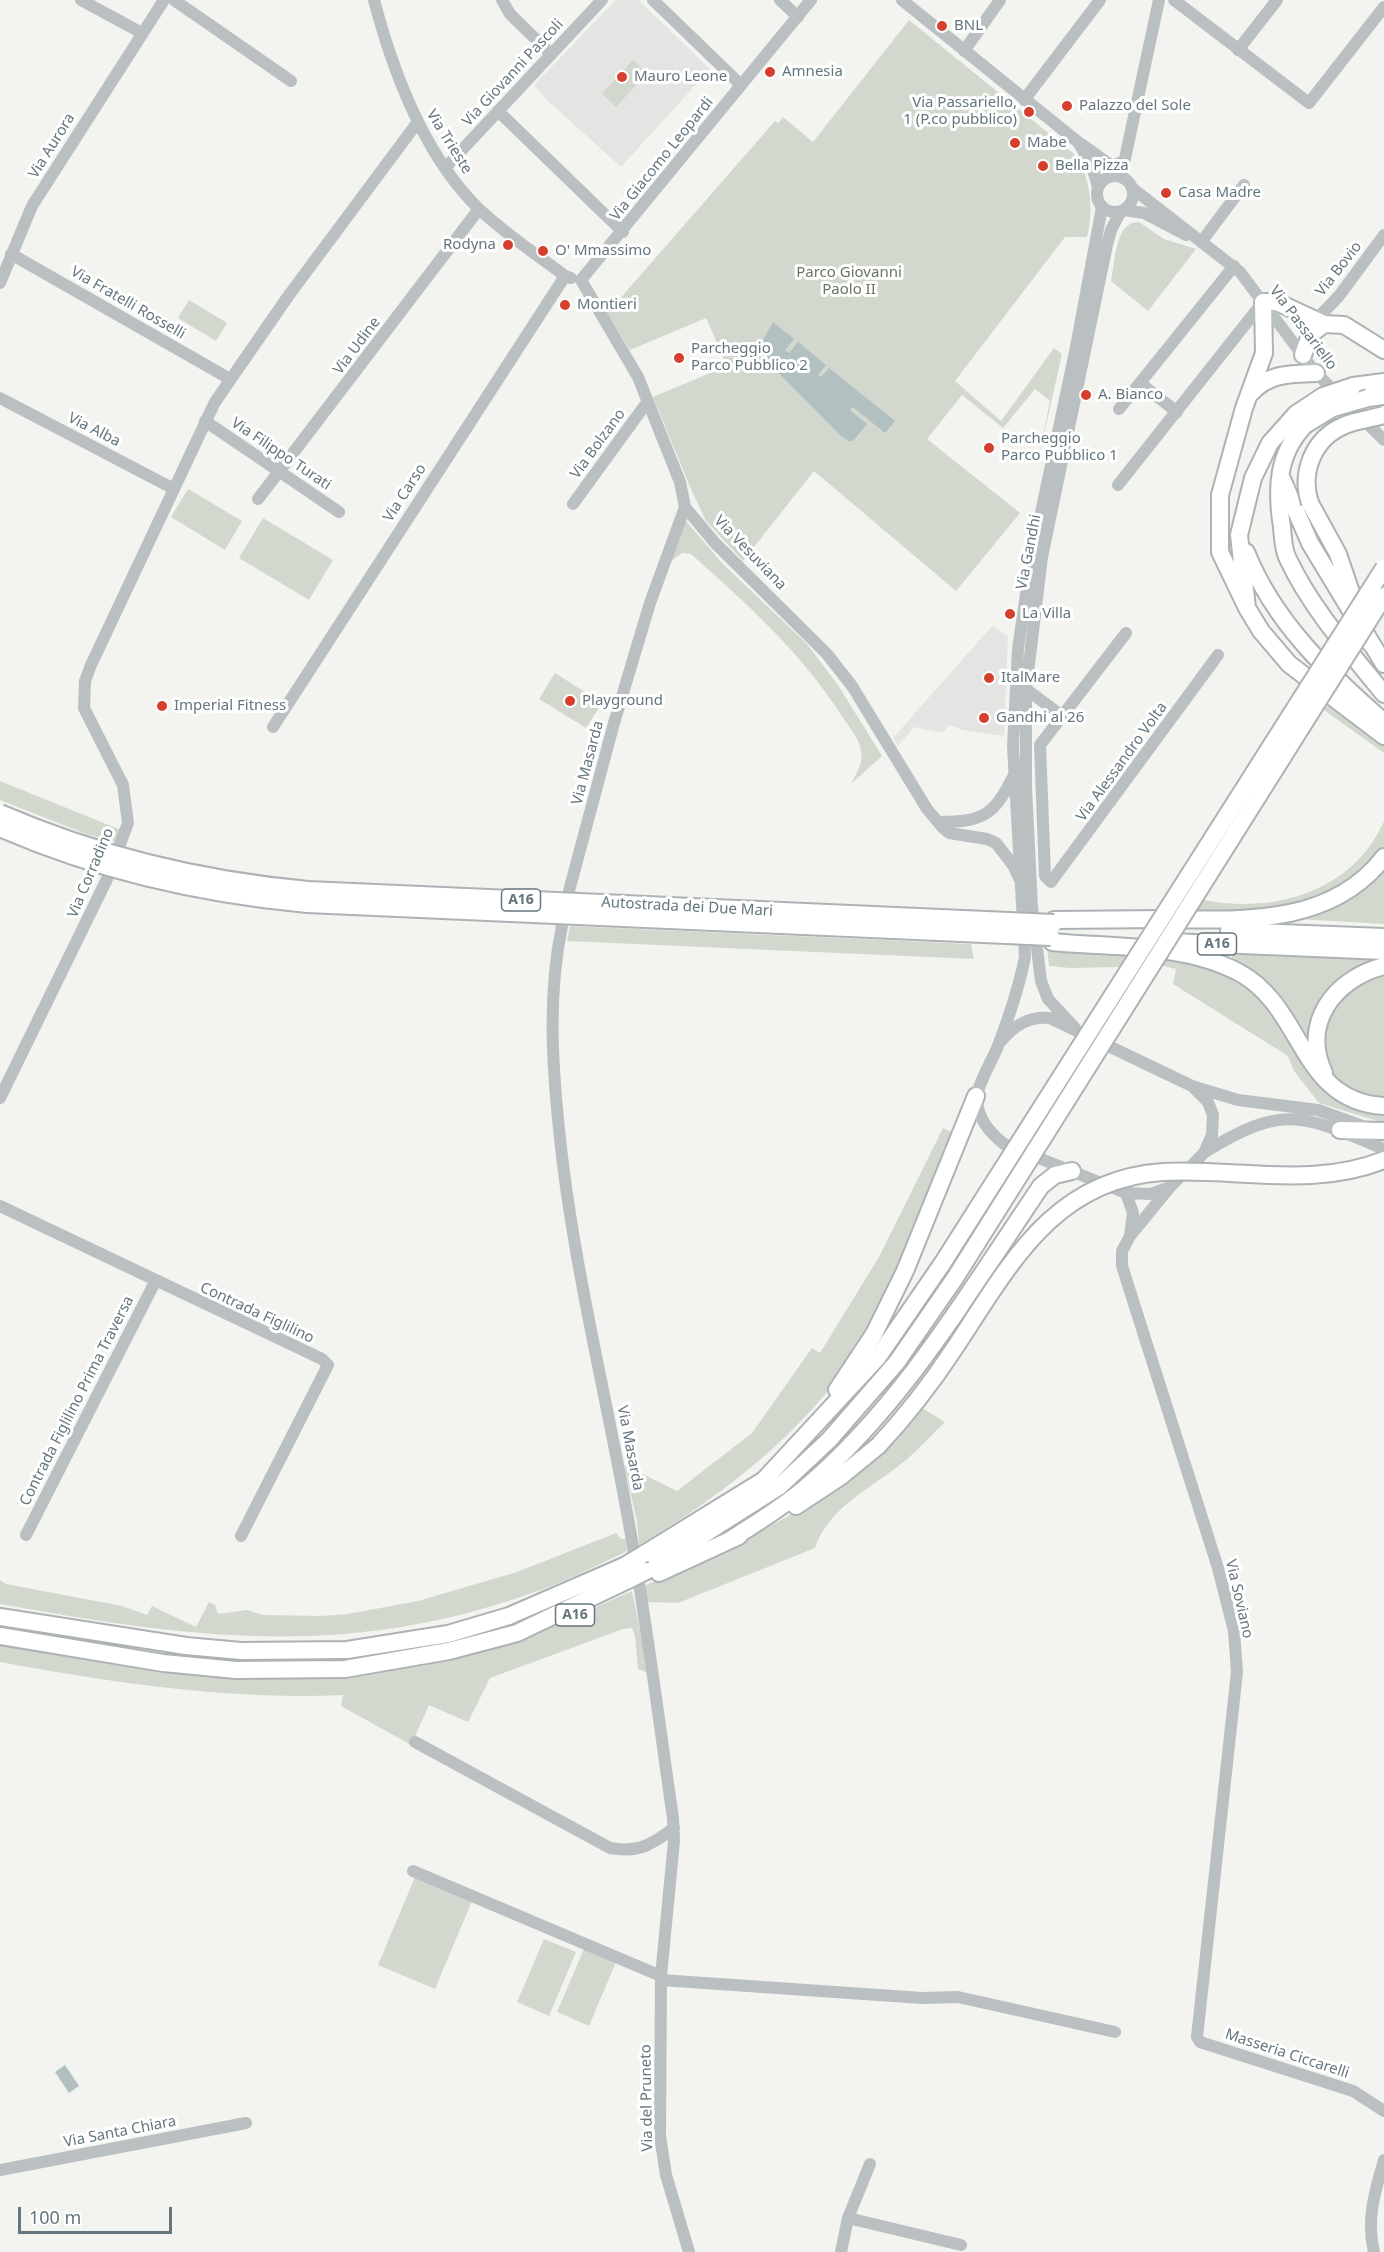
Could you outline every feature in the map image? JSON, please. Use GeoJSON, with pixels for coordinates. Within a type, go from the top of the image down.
{"type":"FeatureCollection","features":[{"type":"Feature","properties":{"kind":"highway"},"geometry":{"type":"LineString","coordinates":[[1384,350],[1344,325],[1320,322],[1277,302],[1263,302],[1264,353],[1248,397],[1220,495],[1220,552],[1247,608],[1261,631],[1289,664],[1384,736]]}},
{"type":"Feature","properties":{"kind":"highway"},"geometry":{"type":"LineString","coordinates":[[1304,355],[1311,335],[1320,322]]}},
{"type":"Feature","properties":{"kind":"highway"},"geometry":{"type":"LineString","coordinates":[[1248,397],[1261,382],[1275,375],[1316,373]]}},
{"type":"Feature","properties":{"kind":"highway"},"geometry":{"type":"LineString","coordinates":[[1247,608],[1239,534],[1259,462],[1270,443],[1301,419],[1323,396],[1353,386],[1384,382]]}},
{"type":"Feature","properties":{"kind":"highway"},"geometry":{"type":"LineString","coordinates":[[1376,398],[1333,408],[1301,419],[1288,444],[1279,472],[1279,508],[1286,556],[1310,599],[1384,694]]}},
{"type":"Feature","properties":{"kind":"highway"},"geometry":{"type":"LineString","coordinates":[[1371,644],[1346,572],[1310,503],[1306,490],[1306,477],[1310,459],[1318,446],[1341,427],[1384,416]]}},
{"type":"Feature","properties":{"kind":"highway"},"geometry":{"type":"LineString","coordinates":[[1279,472],[1310,543],[1384,664]]}},
{"type":"Feature","properties":{"kind":"highway"},"geometry":{"type":"LineString","coordinates":[[1239,534],[1265,593],[1300,641],[1384,722]]}},
{"type":"Feature","properties":{"kind":"highway"},"geometry":{"type":"LineString","coordinates":[[646,1567],[764,1480],[878,1357],[942,1264],[1384,568]]}},
{"type":"Feature","properties":{"kind":"highway"},"geometry":{"type":"LineString","coordinates":[[0,1617],[241,1651],[347,1650],[448,1634],[627,1578],[780,1486],[829,1440],[897,1362],[955,1278],[1384,596]]}},
{"type":"Feature","properties":{"kind":"highway","name":"Autostrada dei Due Mari"},"geometry":{"type":"LineString","coordinates":[[0,813],[84,846],[139,862],[251,885],[320,891],[965,920],[1052,930],[1384,951]]}},
{"type":"Feature","properties":{"kind":"highway","name":"Autostrada dei Due Mari"},"geometry":{"type":"LineString","coordinates":[[0,828],[80,859],[135,876],[249,899],[307,904],[945,933],[961,938],[1052,930],[1384,937]]}},
{"type":"Feature","properties":{"kind":"highway"},"geometry":{"type":"LineString","coordinates":[[1052,930],[1267,918],[1320,905],[1338,897],[1366,878],[1384,857]]}},
{"type":"Feature","properties":{"kind":"highway"},"geometry":{"type":"LineString","coordinates":[[1052,930],[1188,954],[1210,960],[1240,973],[1277,1005],[1315,1069],[1334,1089],[1354,1101],[1384,1106]]}},
{"type":"Feature","properties":{"kind":"highway"},"geometry":{"type":"LineString","coordinates":[[1334,1089],[1321,1066],[1319,1020],[1329,1000],[1343,985],[1384,966]]}},
{"type":"Feature","properties":{"kind":"highway"},"geometry":{"type":"LineString","coordinates":[[806,1437],[874,1334],[905,1271],[976,1096]]}},
{"type":"Feature","properties":{"kind":"highway"},"geometry":{"type":"LineString","coordinates":[[1340,1130],[1381,1132]]}},
{"type":"Feature","properties":{"kind":"highway"},"geometry":{"type":"LineString","coordinates":[[730,1540],[786,1513],[813,1496],[840,1478],[878,1446],[923,1394],[1027,1241],[1055,1214],[1083,1195],[1122,1180],[1161,1172],[1310,1176],[1352,1171],[1384,1160]]}},
{"type":"Feature","properties":{"kind":"highway"},"geometry":{"type":"LineString","coordinates":[[730,1540],[781,1508],[862,1432],[919,1366],[1041,1186],[1055,1175],[1072,1171]]}},
{"type":"Feature","properties":{"kind":"highway","name":"A16"},"geometry":{"type":"LineString","coordinates":[[0,1636],[162,1663],[273,1671],[345,1669],[450,1651],[572,1617],[646,1567],[730,1540]]}},
{"type":"Feature","properties":{"kind":"street"},"geometry":{"type":"LineString","coordinates":[[81,0],[142,33]]}},
{"type":"Feature","properties":{"kind":"street","name":"Via Aurora"},"geometry":{"type":"LineString","coordinates":[[0,283],[32,206],[164,0]]}},
{"type":"Feature","properties":{"kind":"street"},"geometry":{"type":"LineString","coordinates":[[174,0],[291,81]]}},
{"type":"Feature","properties":{"kind":"street","name":"Via Trieste"},"geometry":{"type":"LineString","coordinates":[[374,0],[417,123],[446,167],[450,178],[479,209],[565,276],[581,280]]}},
{"type":"Feature","properties":{"kind":"street"},"geometry":{"type":"LineString","coordinates":[[502,0],[510,14],[551,54]]}},
{"type":"Feature","properties":{"kind":"street","name":"Via Giovanni Pascoli"},"geometry":{"type":"LineString","coordinates":[[446,167],[602,0]]}},
{"type":"Feature","properties":{"kind":"street"},"geometry":{"type":"LineString","coordinates":[[653,0],[741,86]]}},
{"type":"Feature","properties":{"kind":"street"},"geometry":{"type":"LineString","coordinates":[[780,0],[798,17]]}},
{"type":"Feature","properties":{"kind":"street","name":"Via Giacomo Leopardi"},"geometry":{"type":"LineString","coordinates":[[581,280],[623,232],[811,0]]}},
{"type":"Feature","properties":{"kind":"street"},"geometry":{"type":"LineString","coordinates":[[902,0],[1078,142],[1112,166],[1124,161]]}},
{"type":"Feature","properties":{"kind":"street"},"geometry":{"type":"LineString","coordinates":[[964,51],[1000,0]]}},
{"type":"Feature","properties":{"kind":"street"},"geometry":{"type":"LineString","coordinates":[[1024,100],[1100,0]]}},
{"type":"Feature","properties":{"kind":"street"},"geometry":{"type":"LineString","coordinates":[[1098,187],[1108,178],[1121,177],[1159,0]]}},
{"type":"Feature","properties":{"kind":"street"},"geometry":{"type":"LineString","coordinates":[[1173,0],[1309,103],[1384,7]]}},
{"type":"Feature","properties":{"kind":"street"},"geometry":{"type":"LineString","coordinates":[[1239,50],[1277,0]]}},
{"type":"Feature","properties":{"kind":"street"},"geometry":{"type":"LineString","coordinates":[[498,111],[623,232]]}},
{"type":"Feature","properties":{"kind":"street","name":"Via Corradino"},"geometry":{"type":"LineString","coordinates":[[0,1098],[107,879],[128,823],[123,785],[84,708],[85,681],[205,421],[230,379],[417,123]]}},
{"type":"Feature","properties":{"kind":"street"},"geometry":{"type":"LineString","coordinates":[[1078,142],[1092,166],[1098,187],[1097,197],[1102,207]]}},
{"type":"Feature","properties":{"kind":"street","name":"Via Passariello"},"geometry":{"type":"LineString","coordinates":[[1121,177],[1132,188],[1234,266],[1316,373],[1384,440]]}},
{"type":"Feature","properties":{"kind":"street"},"geometry":{"type":"LineString","coordinates":[[1199,239],[1244,185]]}},
{"type":"Feature","properties":{"kind":"street"},"geometry":{"type":"LineString","coordinates":[[1122,211],[1131,202],[1132,188]]}},
{"type":"Feature","properties":{"kind":"street","name":"Via Passariello"},"geometry":{"type":"LineString","coordinates":[[1102,207],[1111,212],[1144,213],[1179,233],[1199,239]]}},
{"type":"Feature","properties":{"kind":"street","name":"Via Gandhi"},"geometry":{"type":"LineString","coordinates":[[976,1096],[998,1044],[1020,979],[1024,957],[1019,825],[1014,774],[1015,691],[1025,597],[1102,207]]}},
{"type":"Feature","properties":{"kind":"street","name":"Via Udine"},"geometry":{"type":"LineString","coordinates":[[258,499],[479,209]]}},
{"type":"Feature","properties":{"kind":"street","name":"Via Gandhi"},"geometry":{"type":"LineString","coordinates":[[1075,1028],[1048,999],[1041,981],[1032,907],[1026,788],[1026,689],[1042,557],[1107,245],[1111,230],[1122,211]]}},
{"type":"Feature","properties":{"kind":"street","name":"Via Bovio"},"geometry":{"type":"LineString","coordinates":[[1320,322],[1384,235]]}},
{"type":"Feature","properties":{"kind":"street","name":"Via Fratelli Rosselli"},"geometry":{"type":"LineString","coordinates":[[11,254],[230,379]]}},
{"type":"Feature","properties":{"kind":"street"},"geometry":{"type":"LineString","coordinates":[[1119,409],[1234,266]]}},
{"type":"Feature","properties":{"kind":"street","name":"Via Carso"},"geometry":{"type":"LineString","coordinates":[[273,727],[565,276]]}},
{"type":"Feature","properties":{"kind":"street","name":"Via Vesuviana"},"geometry":{"type":"LineString","coordinates":[[581,280],[634,370],[680,482],[685,507],[715,543],[827,654],[852,686],[927,809],[949,833],[987,839],[996,843],[1014,865],[1021,884]]}},
{"type":"Feature","properties":{"kind":"street"},"geometry":{"type":"LineString","coordinates":[[1118,485],[1263,302]]}},
{"type":"Feature","properties":{"kind":"street"},"geometry":{"type":"LineString","coordinates":[[1140,383],[1177,412]]}},
{"type":"Feature","properties":{"kind":"street","name":"Via Alba"},"geometry":{"type":"LineString","coordinates":[[0,399],[174,489]]}},
{"type":"Feature","properties":{"kind":"street","name":"Via Bolzano"},"geometry":{"type":"LineString","coordinates":[[573,504],[648,401]]}},
{"type":"Feature","properties":{"kind":"street","name":"Via Filippo Turati"},"geometry":{"type":"LineString","coordinates":[[205,421],[339,512]]}},
{"type":"Feature","properties":{"kind":"street","name":"Via Masarda"},"geometry":{"type":"LineString","coordinates":[[569,891],[647,614],[685,507]]}},
{"type":"Feature","properties":{"kind":"street"},"geometry":{"type":"LineString","coordinates":[[1026,689],[1062,716],[1126,633]]}},
{"type":"Feature","properties":{"kind":"street","name":"Via Alessandro Volta"},"geometry":{"type":"LineString","coordinates":[[1062,716],[1040,745],[1047,880],[1052,882],[1218,655]]}},
{"type":"Feature","properties":{"kind":"street"},"geometry":{"type":"LineString","coordinates":[[939,822],[961,822],[983,817],[1001,802],[1014,774]]}},
{"type":"Feature","properties":{"kind":"street","name":"Via Masarda"},"geometry":{"type":"LineString","coordinates":[[562,926],[556,957],[553,1002],[555,1085],[565,1188],[577,1266],[627,1513],[674,1828],[661,1978]]}},
{"type":"Feature","properties":{"kind":"street"},"geometry":{"type":"LineString","coordinates":[[998,1044],[1014,1028],[1030,1019],[1050,1018],[1192,1086],[1238,1100],[1318,1110],[1381,1132]]}},
{"type":"Feature","properties":{"kind":"street"},"geometry":{"type":"LineString","coordinates":[[1192,1086],[1208,1102],[1213,1115],[1212,1135],[1203,1153]]}},
{"type":"Feature","properties":{"kind":"street"},"geometry":{"type":"LineString","coordinates":[[976,1096],[984,1124],[1004,1144],[1126,1193],[1151,1194],[1170,1187]]}},
{"type":"Feature","properties":{"kind":"street"},"geometry":{"type":"LineString","coordinates":[[1130,1236],[1170,1187],[1203,1153],[1240,1130],[1271,1121],[1312,1120],[1384,1149]]}},
{"type":"Feature","properties":{"kind":"street"},"geometry":{"type":"LineString","coordinates":[[1126,1193],[1133,1213],[1130,1236]]}},
{"type":"Feature","properties":{"kind":"street","name":"Contrada Figlilino"},"geometry":{"type":"LineString","coordinates":[[0,1206],[155,1282],[322,1359],[328,1365],[241,1536]]}},
{"type":"Feature","properties":{"kind":"street","name":"Via Soviano"},"geometry":{"type":"LineString","coordinates":[[1130,1236],[1122,1251],[1124,1274],[1187,1468],[1234,1631],[1237,1672],[1197,2020],[1200,2042],[1211,2046]]}},
{"type":"Feature","properties":{"kind":"street","name":"Contrada Figlilino Prima Traversa"},"geometry":{"type":"LineString","coordinates":[[26,1534],[155,1282]]}},
{"type":"Feature","properties":{"kind":"street"},"geometry":{"type":"LineString","coordinates":[[415,1742],[610,1848],[628,1851],[643,1848],[674,1828]]}},
{"type":"Feature","properties":{"kind":"street"},"geometry":{"type":"LineString","coordinates":[[413,1871],[661,1978],[922,1998],[958,1997],[1115,2032]]}},
{"type":"Feature","properties":{"kind":"street","name":"Via del Pruneto"},"geometry":{"type":"LineString","coordinates":[[661,1978],[660,2136],[666,2175],[689,2252]]}},
{"type":"Feature","properties":{"kind":"street","name":"Masseria Ciccarelli"},"geometry":{"type":"LineString","coordinates":[[1211,2046],[1353,2091],[1384,2111]]}},
{"type":"Feature","properties":{"kind":"street","name":"Via Santa Chiara"},"geometry":{"type":"LineString","coordinates":[[0,2170],[246,2123]]}},
{"type":"Feature","properties":{"kind":"street"},"geometry":{"type":"LineString","coordinates":[[1374,2252],[1370,2226],[1372,2206],[1384,2160]]}},
{"type":"Feature","properties":{"kind":"street"},"geometry":{"type":"LineString","coordinates":[[841,2252],[848,2218],[870,2164]]}},
{"type":"Feature","properties":{"kind":"street"},"geometry":{"type":"LineString","coordinates":[[848,2218],[961,2245]]}},
{"type":"Feature","properties":{"kind":"shaded area","name":"Mauro Leone"},"geometry":{"type":"Polygon","coordinates":[[[616,0],[638,0],[710,69],[621,167],[548,101],[534,85],[616,0]]]}},
{"type":"Feature","properties":{"kind":"shaded area"},"geometry":{"type":"Polygon","coordinates":[[[773,322],[794,339],[785,350],[789,353],[798,342],[826,365],[818,375],[821,377],[829,368],[895,421],[885,433],[853,407],[850,410],[867,424],[853,441],[848,441],[840,435],[769,363],[763,348],[763,340],[773,322]]]}},
{"type":"Feature","properties":{"kind":"shaded area"},"geometry":{"type":"Polygon","coordinates":[[[992,626],[1008,636],[1004,736],[963,730],[949,725],[943,733],[914,727],[898,746],[893,738],[992,626]]]}},
{"type":"Feature","properties":{"kind":"shaded area"},"geometry":{"type":"Polygon","coordinates":[[[65,2065],[79,2086],[69,2093],[55,2072],[65,2065]]]}},
{"type":"Feature","properties":{"kind":"green space","name":"Parco Giovanni Paolo II"},"geometry":{"type":"Polygon","coordinates":[[[909,20],[1073,153],[1084,172],[1090,204],[1087,237],[1065,237],[955,381],[1001,421],[1054,348],[1062,354],[1039,457],[1050,401],[1035,389],[1003,428],[962,395],[927,439],[1020,513],[956,591],[814,471],[743,561],[706,521],[653,397],[727,366],[706,318],[630,350],[606,311],[614,301],[617,302],[775,121],[778,123],[783,117],[813,142],[909,20]]]}},
{"type":"Feature","properties":{"kind":"green space"},"geometry":{"type":"Polygon","coordinates":[[[633,60],[647,73],[616,107],[602,94],[633,60]]]}},
{"type":"Feature","properties":{"kind":"green space"},"geometry":{"type":"Polygon","coordinates":[[[1139,222],[1164,239],[1196,249],[1148,311],[1111,281],[1117,244],[1121,235],[1125,228],[1139,222]]]}},
{"type":"Feature","properties":{"kind":"green space"},"geometry":{"type":"Polygon","coordinates":[[[189,300],[227,323],[216,341],[178,318],[189,300]]]}},
{"type":"Feature","properties":{"kind":"green space"},"geometry":{"type":"Polygon","coordinates":[[[188,489],[242,521],[225,550],[171,517],[188,489]]]}},
{"type":"Feature","properties":{"kind":"green space"},"geometry":{"type":"Polygon","coordinates":[[[263,518],[333,560],[309,600],[239,558],[263,518]]]}},
{"type":"Feature","properties":{"kind":"green space"},"geometry":{"type":"Polygon","coordinates":[[[686,521],[722,563],[807,644],[838,685],[882,756],[851,784],[860,763],[862,754],[860,746],[854,733],[811,673],[753,611],[691,554],[682,553],[671,561],[686,521]]]}},
{"type":"Feature","properties":{"kind":"green space","name":"Playground"},"geometry":{"type":"Polygon","coordinates":[[[555,673],[602,703],[586,728],[539,699],[555,673]]]}},
{"type":"Feature","properties":{"kind":"green space"},"geometry":{"type":"Polygon","coordinates":[[[1327,706],[1384,741],[1384,753],[1324,710],[1327,706]]]}},
{"type":"Feature","properties":{"kind":"green space"},"geometry":{"type":"Polygon","coordinates":[[[0,781],[121,830],[116,842],[86,834],[0,800],[0,781]]]}},
{"type":"Feature","properties":{"kind":"green space"},"geometry":{"type":"Polygon","coordinates":[[[1384,821],[1384,852],[1348,887],[1298,906],[1194,915],[1204,900],[1258,903],[1284,900],[1309,892],[1333,880],[1353,865],[1371,845],[1384,821]]]}},
{"type":"Feature","properties":{"kind":"green space"},"geometry":{"type":"Polygon","coordinates":[[[1384,865],[1384,924],[1297,919],[1297,918],[1384,865]]]}},
{"type":"Feature","properties":{"kind":"green space"},"geometry":{"type":"Polygon","coordinates":[[[570,926],[971,944],[974,959],[567,941],[570,926]]]}},
{"type":"Feature","properties":{"kind":"green space"},"geometry":{"type":"Polygon","coordinates":[[[1047,947],[1175,954],[1259,989],[1312,1072],[1384,1110],[1384,1123],[1319,1103],[1294,1071],[1288,1056],[1173,984],[1176,969],[1164,966],[1070,968],[1049,966],[1047,947]]]}},
{"type":"Feature","properties":{"kind":"green space"},"geometry":{"type":"Polygon","coordinates":[[[1233,953],[1375,959],[1375,963],[1356,970],[1311,1043],[1308,1042],[1278,993],[1257,974],[1232,958],[1233,953]]]}},
{"type":"Feature","properties":{"kind":"green space"},"geometry":{"type":"Polygon","coordinates":[[[1384,972],[1384,1098],[1351,1089],[1333,1074],[1327,1051],[1325,1018],[1357,981],[1384,972]]]}},
{"type":"Feature","properties":{"kind":"green space"},"geometry":{"type":"Polygon","coordinates":[[[943,1128],[952,1132],[954,1138],[880,1311],[851,1360],[826,1393],[770,1451],[706,1501],[639,1545],[637,1521],[624,1465],[677,1491],[752,1433],[812,1348],[820,1353],[879,1257],[943,1128]]]}},
{"type":"Feature","properties":{"kind":"green space"},"geometry":{"type":"Polygon","coordinates":[[[922,1408],[945,1422],[904,1462],[839,1511],[821,1534],[815,1548],[678,1603],[647,1602],[644,1586],[757,1533],[829,1491],[894,1439],[922,1408]]]}},
{"type":"Feature","properties":{"kind":"green space"},"geometry":{"type":"Polygon","coordinates":[[[616,1533],[621,1539],[626,1539],[627,1551],[568,1579],[532,1593],[463,1614],[396,1628],[331,1635],[267,1636],[202,1633],[137,1626],[0,1604],[0,1580],[6,1584],[122,1606],[147,1615],[152,1606],[196,1627],[209,1602],[215,1605],[218,1614],[247,1610],[263,1615],[348,1614],[418,1601],[517,1572],[616,1533]]]}},
{"type":"Feature","properties":{"kind":"green space"},"geometry":{"type":"Polygon","coordinates":[[[632,1591],[649,1673],[638,1669],[635,1636],[632,1628],[623,1629],[490,1678],[468,1722],[429,1705],[411,1745],[341,1706],[343,1695],[256,1695],[171,1688],[85,1677],[0,1662],[0,1642],[256,1674],[480,1649],[541,1631],[632,1591]]]}},
{"type":"Feature","properties":{"kind":"green space"},"geometry":{"type":"Polygon","coordinates":[[[415,1877],[472,1901],[435,1989],[378,1965],[415,1877]]]}},
{"type":"Feature","properties":{"kind":"green space"},"geometry":{"type":"Polygon","coordinates":[[[544,1939],[576,1952],[549,2016],[517,2002],[544,1939]]]}},
{"type":"Feature","properties":{"kind":"green space"},"geometry":{"type":"Polygon","coordinates":[[[584,1949],[616,1962],[589,2026],[557,2012],[584,1949]]]}},
{"type":"Feature","properties":{"kind":"place","name":"BNL"},"geometry":{"type":"Point","coordinates":[942,26]}},
{"type":"Feature","properties":{"kind":"place","name":"Amnesia"},"geometry":{"type":"Point","coordinates":[770,72]}},
{"type":"Feature","properties":{"kind":"place","name":"Mauro Leone"},"geometry":{"type":"Point","coordinates":[622,77]}},
{"type":"Feature","properties":{"kind":"place","name":"Palazzo del Sole"},"geometry":{"type":"Point","coordinates":[1067,106]}},
{"type":"Feature","properties":{"kind":"place","name":"Via Passariello, 1 (P.co pubblico)"},"geometry":{"type":"Point","coordinates":[1029,112]}},
{"type":"Feature","properties":{"kind":"place","name":"Mabe"},"geometry":{"type":"Point","coordinates":[1015,143]}},
{"type":"Feature","properties":{"kind":"place","name":"Bella Pizza"},"geometry":{"type":"Point","coordinates":[1043,166]}},
{"type":"Feature","properties":{"kind":"place","name":"Casa Madre"},"geometry":{"type":"Point","coordinates":[1166,193]}},
{"type":"Feature","properties":{"kind":"place","name":"Rodyna"},"geometry":{"type":"Point","coordinates":[508,245]}},
{"type":"Feature","properties":{"kind":"place","name":"O' Mmassimo"},"geometry":{"type":"Point","coordinates":[543,251]}},
{"type":"Feature","properties":{"kind":"place","name":"Montieri"},"geometry":{"type":"Point","coordinates":[565,305]}},
{"type":"Feature","properties":{"kind":"place","name":"Parcheggio Parco Pubblico 2"},"geometry":{"type":"Point","coordinates":[679,358]}},
{"type":"Feature","properties":{"kind":"place","name":"A. Bianco"},"geometry":{"type":"Point","coordinates":[1086,395]}},
{"type":"Feature","properties":{"kind":"place","name":"Parcheggio Parco Pubblico 1"},"geometry":{"type":"Point","coordinates":[989,448]}},
{"type":"Feature","properties":{"kind":"place","name":"La Villa"},"geometry":{"type":"Point","coordinates":[1010,614]}},
{"type":"Feature","properties":{"kind":"place","name":"ItalMare"},"geometry":{"type":"Point","coordinates":[989,678]}},
{"type":"Feature","properties":{"kind":"place","name":"Playground"},"geometry":{"type":"Point","coordinates":[570,701]}},
{"type":"Feature","properties":{"kind":"place","name":"Imperial Fitness"},"geometry":{"type":"Point","coordinates":[162,706]}},
{"type":"Feature","properties":{"kind":"place","name":"Gandhi al 26"},"geometry":{"type":"Point","coordinates":[984,718]}}]}
